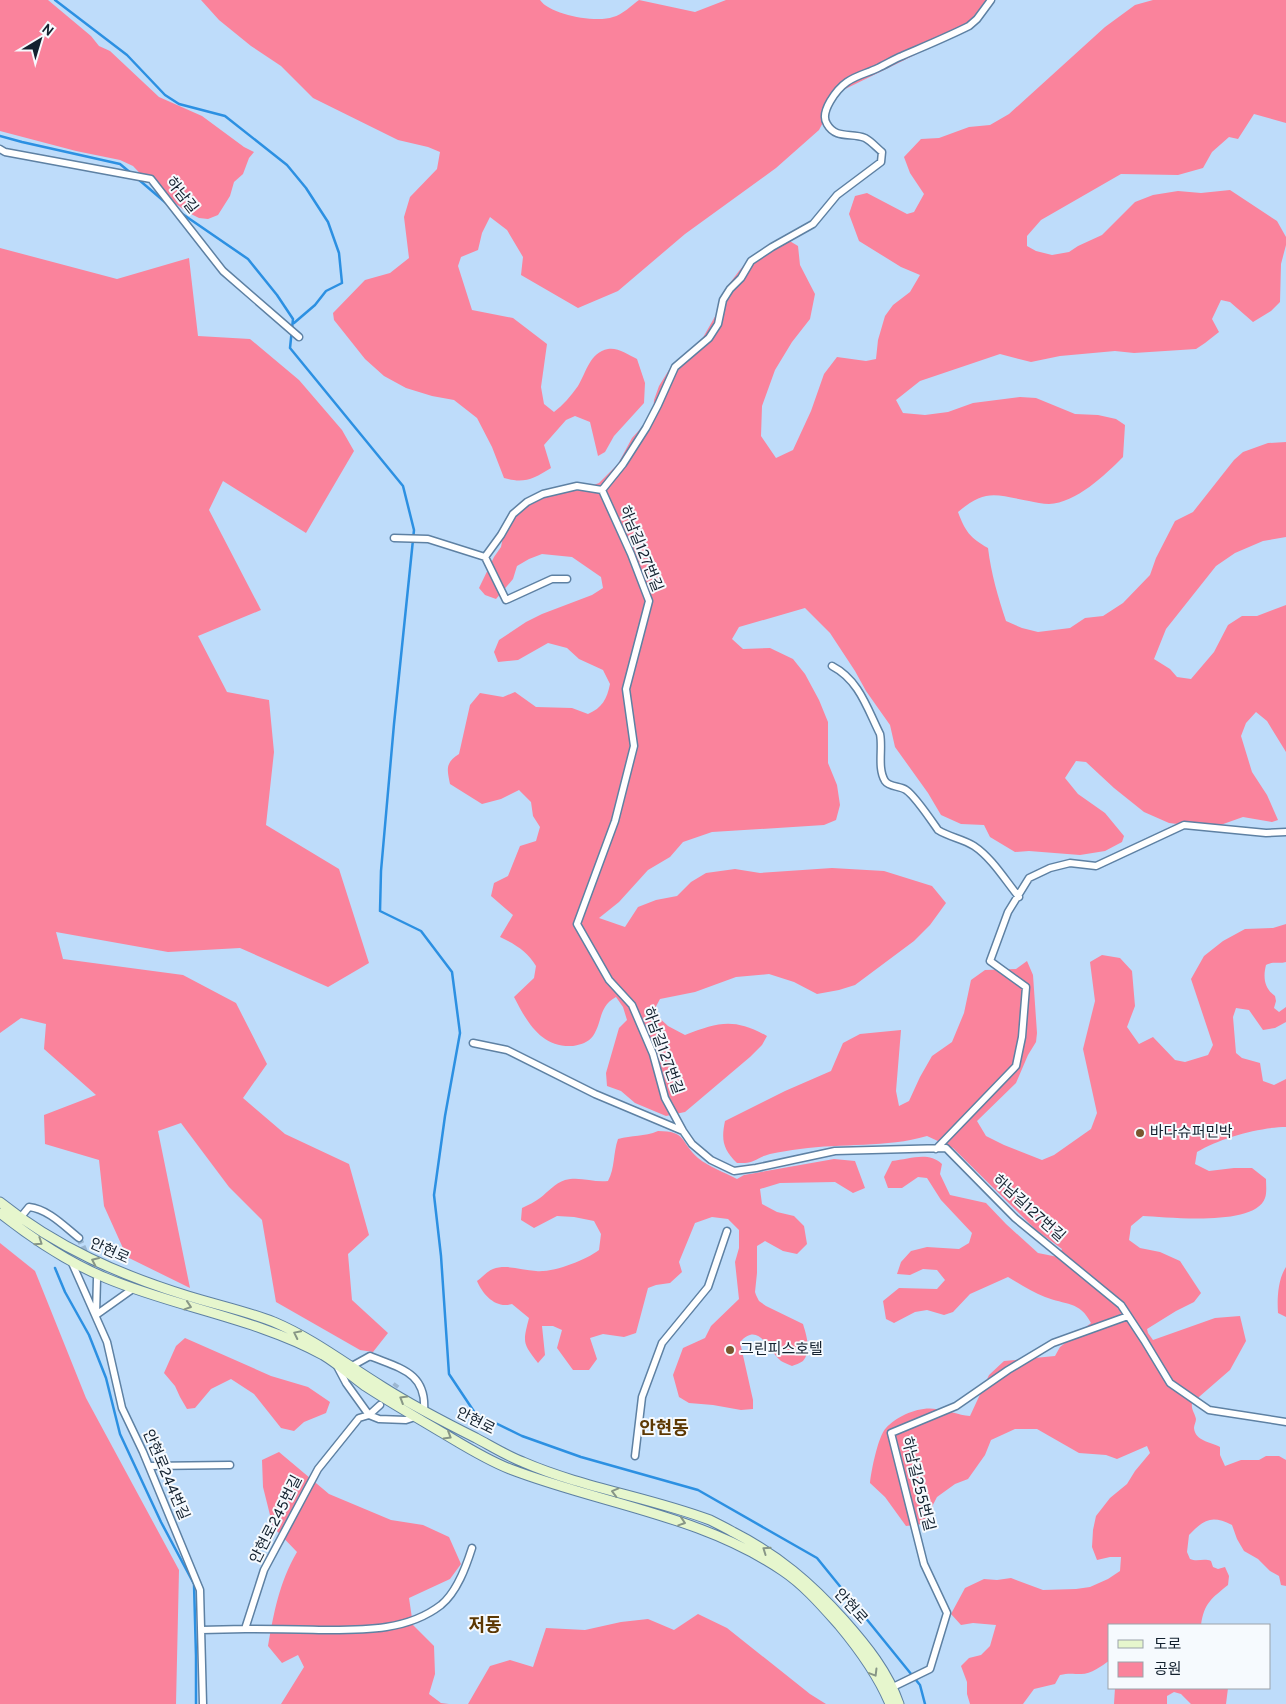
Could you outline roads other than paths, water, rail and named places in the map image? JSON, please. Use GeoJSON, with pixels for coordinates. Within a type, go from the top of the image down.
{"type":"FeatureCollection","features":[{"type":"Feature","properties":{"kind":"street"},"geometry":{"type":"LineString","coordinates":[[485,556],[501,536],[513,514],[527,502],[543,494],[577,486],[602,490],[646,428],[675,366],[709,338],[718,324],[723,300],[730,289],[742,278],[752,261],[772,247],[813,224],[837,196],[881,162],[882,152],[866,138],[840,134],[826,124],[824,116],[827,106],[846,83],[900,56],[969,26],[991,0]]}},
{"type":"Feature","properties":{"kind":"street","name":"하남길"},"geometry":{"type":"LineString","coordinates":[[0,149],[5,152],[151,179],[223,271],[300,337]]}},
{"type":"Feature","properties":{"kind":"street","name":"하남길127번길"},"geometry":{"type":"LineString","coordinates":[[602,490],[631,554],[649,601],[626,690],[634,746],[616,821],[576,924],[609,980],[632,1005],[653,1054],[666,1098],[692,1144],[711,1160],[734,1171],[834,1151],[946,1148],[1015,1218],[1121,1305],[1170,1383],[1209,1410],[1286,1422]]}},
{"type":"Feature","properties":{"kind":"street"},"geometry":{"type":"LineString","coordinates":[[394,538],[428,540],[485,556],[506,600],[552,579],[567,580]]}},
{"type":"Feature","properties":{"kind":"street"},"geometry":{"type":"LineString","coordinates":[[832,666],[844,673],[854,684],[880,734],[882,770],[885,781],[907,790],[938,830],[974,846],[986,857],[1019,897]]}},
{"type":"Feature","properties":{"kind":"street"},"geometry":{"type":"LineString","coordinates":[[936,1149],[1016,1066],[1022,1038],[1026,987],[990,962],[1008,912],[1030,878],[1050,868],[1070,863],[1096,866],[1184,825],[1266,833],[1286,832]]}},
{"type":"Feature","properties":{"kind":"street"},"geometry":{"type":"LineString","coordinates":[[474,1043],[507,1050],[596,1094],[683,1131]]}},
{"type":"Feature","properties":{"kind":"street","name":"안현로"},"geometry":{"type":"LineString","coordinates":[[0,1202],[20,1218],[67,1247],[96,1262],[148,1283],[275,1322],[314,1342],[424,1411],[522,1462],[588,1485],[712,1521],[760,1546],[796,1572],[827,1602],[865,1646],[884,1670],[889,1689],[890,1704]]}},
{"type":"Feature","properties":{"kind":"street"},"geometry":{"type":"LineString","coordinates":[[20,1218],[29,1207],[36,1208],[48,1214],[79,1238]]}},
{"type":"Feature","properties":{"kind":"street","name":"안현로"},"geometry":{"type":"LineString","coordinates":[[0,1213],[20,1229],[72,1263],[107,1279],[270,1332],[323,1356],[376,1393],[461,1444],[508,1468],[576,1491],[701,1528],[749,1550],[785,1572],[817,1601],[861,1652],[898,1704]]}},
{"type":"Feature","properties":{"kind":"street"},"geometry":{"type":"LineString","coordinates":[[635,1456],[642,1397],[662,1344],[708,1287],[727,1232]]}},
{"type":"Feature","properties":{"kind":"street","name":"안현로244번길"},"geometry":{"type":"LineString","coordinates":[[72,1263],[107,1342],[122,1408],[149,1466],[200,1590],[204,1704]]}},
{"type":"Feature","properties":{"kind":"street"},"geometry":{"type":"LineString","coordinates":[[96,1315],[97,1279]]}},
{"type":"Feature","properties":{"kind":"street"},"geometry":{"type":"LineString","coordinates":[[96,1315],[134,1288]]}},
{"type":"Feature","properties":{"kind":"street","name":"하남길255번길"},"geometry":{"type":"LineString","coordinates":[[889,1689],[907,1682],[930,1669],[947,1613],[924,1564],[891,1433],[956,1406],[1008,1370],[1054,1343],[1128,1316]]}},
{"type":"Feature","properties":{"kind":"street"},"geometry":{"type":"LineString","coordinates":[[352,1366],[370,1356],[410,1373],[418,1382],[425,1397],[424,1411]]}},
{"type":"Feature","properties":{"kind":"street"},"geometry":{"type":"LineString","coordinates":[[336,1365],[346,1383],[369,1414],[379,1418],[406,1420],[415,1416]]}},
{"type":"Feature","properties":{"kind":"street","name":"안현로245번길"},"geometry":{"type":"LineString","coordinates":[[245,1629],[264,1570],[318,1469],[359,1418],[369,1414],[380,1405]]}},
{"type":"Feature","properties":{"kind":"street"},"geometry":{"type":"LineString","coordinates":[[149,1466],[230,1466]]}},
{"type":"Feature","properties":{"kind":"street"},"geometry":{"type":"LineString","coordinates":[[201,1630],[355,1630],[388,1627],[410,1622],[441,1605],[450,1595],[467,1564],[472,1548]]}},
{"type":"Feature","properties":{"kind":"waterway"},"geometry":{"type":"LineString","coordinates":[[55,0],[127,55],[165,95],[179,104],[225,116],[287,165],[306,188],[328,222],[339,253],[342,283],[326,291],[315,305],[294,323]]}},
{"type":"Feature","properties":{"kind":"waterway"},"geometry":{"type":"LineString","coordinates":[[0,136],[120,164],[132,174]]}},
{"type":"Feature","properties":{"kind":"waterway"},"geometry":{"type":"LineString","coordinates":[[138,179],[166,203]]}},
{"type":"Feature","properties":{"kind":"waterway"},"geometry":{"type":"LineString","coordinates":[[181,213],[248,259],[277,295],[293,319],[290,348],[403,486],[414,530],[394,724],[381,871],[380,911],[421,931],[452,972],[460,1033],[445,1116],[434,1195],[441,1256],[449,1374],[475,1413],[522,1436],[581,1457],[698,1490],[817,1558],[920,1685],[925,1704]]}},
{"type":"Feature","properties":{"kind":"waterway"},"geometry":{"type":"LineString","coordinates":[[55,1268],[65,1292],[89,1335],[106,1378],[120,1434],[161,1522],[194,1584],[196,1704]]}},
{"type":"Feature","properties":{"kind":"tunnel"},"geometry":{"type":"LineString","coordinates":[[79,1238],[94,1273]]}},
{"type":"Feature","properties":{"kind":"tunnel"},"geometry":{"type":"LineString","coordinates":[[389,1394],[397,1384]]}},
{"type":"Feature","properties":{"kind":"place","name":"바다슈퍼민박"},"geometry":{"type":"Point","coordinates":[1140,1133]}},
{"type":"Feature","properties":{"kind":"place","name":"그린피스호텔"},"geometry":{"type":"Point","coordinates":[730,1350]}},
{"type":"Feature","properties":{"kind":"district","name":"안현동"},"geometry":{"type":"Point","coordinates":[664,1429]}},
{"type":"Feature","properties":{"kind":"district","name":"저동"},"geometry":{"type":"Point","coordinates":[485,1626]}}]}
